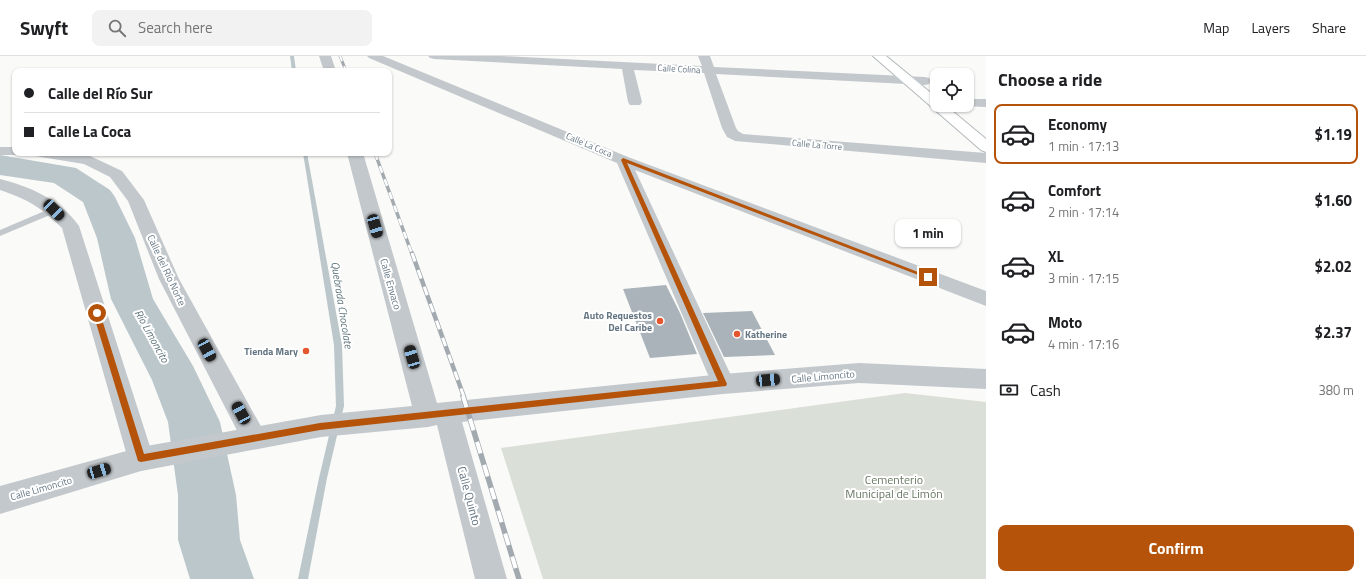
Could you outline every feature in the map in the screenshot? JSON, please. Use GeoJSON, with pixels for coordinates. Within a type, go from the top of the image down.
{"type":"FeatureCollection","features":[{"type":"Feature","properties":{"kind":"highway"},"geometry":{"type":"LineString","coordinates":[[879,56],[986,147]]}},
{"type":"Feature","properties":{"kind":"highway"},"geometry":{"type":"LineString","coordinates":[[893,56],[930,85]]}},
{"type":"Feature","properties":{"kind":"highway"},"geometry":{"type":"LineString","coordinates":[[964,112],[986,130]]}},
{"type":"Feature","properties":{"kind":"street"},"geometry":{"type":"LineString","coordinates":[[325,56],[329,68]]}},
{"type":"Feature","properties":{"kind":"street","name":"Calle La Coca"},"geometry":{"type":"LineString","coordinates":[[373,56],[623,160],[986,299]]}},
{"type":"Feature","properties":{"kind":"street","name":"Calle Colina"},"geometry":{"type":"LineString","coordinates":[[434,56],[562,60],[710,71],[925,81]]}},
{"type":"Feature","properties":{"kind":"street","name":"Calle La Torre"},"geometry":{"type":"LineString","coordinates":[[704,56],[729,128],[732,134],[740,138],[986,158]]}},
{"type":"Feature","properties":{"kind":"street"},"geometry":{"type":"LineString","coordinates":[[627,66],[635,102]]}},
{"type":"Feature","properties":{"kind":"street"},"geometry":{"type":"LineString","coordinates":[[974,102],[986,103]]}},
{"type":"Feature","properties":{"kind":"street"},"geometry":{"type":"LineString","coordinates":[[0,151],[12,150]]}},
{"type":"Feature","properties":{"kind":"street","name":"Calle del Río Norte"},"geometry":{"type":"LineString","coordinates":[[61,156],[88,160],[116,174],[136,200],[169,279],[244,440]]}},
{"type":"Feature","properties":{"kind":"street","name":"Calle Envaco"},"geometry":{"type":"LineString","coordinates":[[355,156],[438,415]]}},
{"type":"Feature","properties":{"kind":"street"},"geometry":{"type":"LineString","coordinates":[[623,160],[723,384]]}},
{"type":"Feature","properties":{"kind":"street"},"geometry":{"type":"LineString","coordinates":[[0,184],[33,196],[54,210],[70,226],[141,458]]}},
{"type":"Feature","properties":{"kind":"street","name":"Calle Limoncito"},"geometry":{"type":"LineString","coordinates":[[0,500],[141,458],[320,426],[438,415],[723,384],[859,373],[986,379]]}},
{"type":"Feature","properties":{"kind":"street","name":"Calle Quinto"},"geometry":{"type":"LineString","coordinates":[[438,415],[491,579]]}},
{"type":"Feature","properties":{"kind":"lane"},"geometry":{"type":"LineString","coordinates":[[0,233],[54,210]]}},
{"type":"Feature","properties":{"kind":"green space","name":"Cementerio Municipal de Limón"},"geometry":{"type":"Polygon","coordinates":[[[905,393],[986,402],[986,579],[543,579],[501,448],[905,393]]]}},
{"type":"Feature","properties":{"kind":"building","name":"Auto Requestos Del Caribe"},"geometry":{"type":"Polygon","coordinates":[[[666,285],[680,313],[697,354],[650,358],[623,289],[666,285]]]}},
{"type":"Feature","properties":{"kind":"building","name":"Katherine"},"geometry":{"type":"Polygon","coordinates":[[[752,311],[775,355],[724,357],[703,313],[752,311]]]}},
{"type":"Feature","properties":{"kind":"waterway","name":"Quebrada Chocolate"},"geometry":{"type":"LineString","coordinates":[[292,56],[294,68]]}},
{"type":"Feature","properties":{"kind":"waterway","name":"Quebrada Chocolate"},"geometry":{"type":"LineString","coordinates":[[303,579],[323,478],[340,406],[338,345],[306,156]]}},
{"type":"Feature","properties":{"kind":"waterway","name":"Río Limoncito"},"geometry":{"type":"LineString","coordinates":[[0,165],[64,175],[98,197],[116,238],[132,299],[176,380],[194,422],[207,495],[209,540],[222,579]]}},
{"type":"Feature","properties":{"kind":"railway"},"geometry":{"type":"LineString","coordinates":[[340,56],[345,68]]}},
{"type":"Feature","properties":{"kind":"railway"},"geometry":{"type":"LineString","coordinates":[[376,156],[412,254]]}},
{"type":"Feature","properties":{"kind":"railway"},"geometry":{"type":"LineString","coordinates":[[412,253],[464,397]]}},
{"type":"Feature","properties":{"kind":"railway"},"geometry":{"type":"LineString","coordinates":[[463,396],[519,579]]}},
{"type":"Feature","properties":{"kind":"place","name":"Auto Requestos Del Caribe"},"geometry":{"type":"Point","coordinates":[660,321]}},
{"type":"Feature","properties":{"kind":"place","name":"Katherine"},"geometry":{"type":"Point","coordinates":[737,334]}},
{"type":"Feature","properties":{"kind":"place","name":"Tienda Mary"},"geometry":{"type":"Point","coordinates":[306,351]}},
{"type":"Feature","properties":{"kind":"route"},"geometry":{"type":"LineString","coordinates":[[97,313],[141,458],[320,426],[447,414],[723,384],[623,160],[928,277]]}}]}
